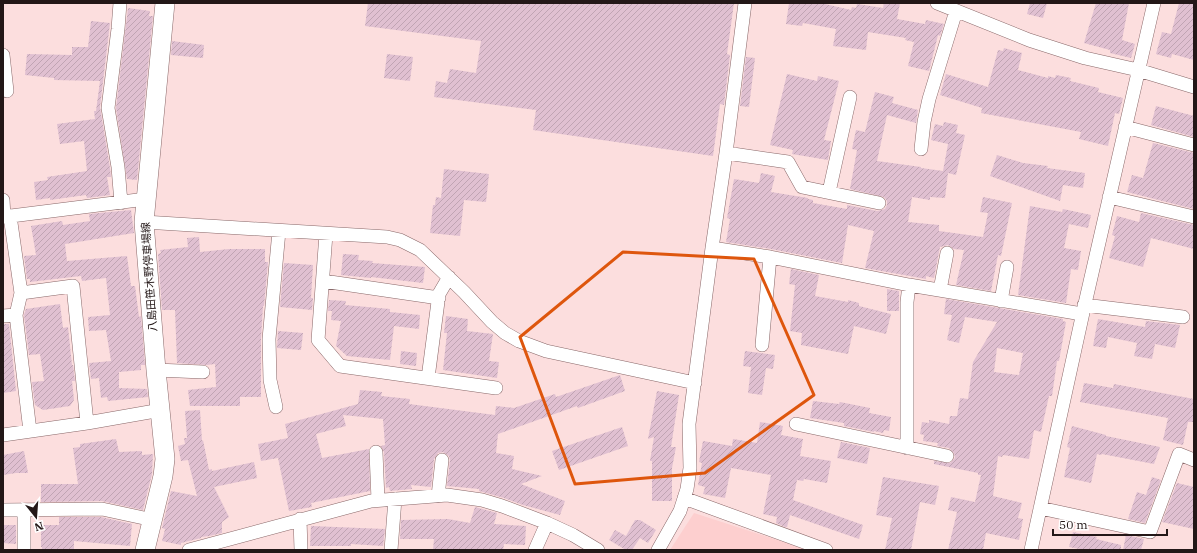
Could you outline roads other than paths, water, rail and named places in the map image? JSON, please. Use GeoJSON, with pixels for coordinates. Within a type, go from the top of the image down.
{"type":"FeatureCollection","features":[{"type":"Feature","properties":{"kind":"main road","name":"八島田笹木野停車場線"},"geometry":{"type":"LineString","coordinates":[[145,550],[163,476],[164,459],[144,222],[165,3]]}},
{"type":"Feature","properties":{"kind":"street"},"geometry":{"type":"LineString","coordinates":[[120,3],[108,108],[118,167],[121,203]]}},
{"type":"Feature","properties":{"kind":"street"},"geometry":{"type":"LineString","coordinates":[[658,550],[680,511],[687,489],[690,468],[689,424],[745,3]]}},
{"type":"Feature","properties":{"kind":"street"},"geometry":{"type":"LineString","coordinates":[[937,3],[1029,40],[1085,58],[1138,70],[1194,87]]}},
{"type":"Feature","properties":{"kind":"street"},"geometry":{"type":"LineString","coordinates":[[1031,550],[1083,309],[1154,3]]}},
{"type":"Feature","properties":{"kind":"street"},"geometry":{"type":"LineString","coordinates":[[921,149],[924,122],[956,11]]}},
{"type":"Feature","properties":{"kind":"street"},"geometry":{"type":"LineString","coordinates":[[3,55],[7,91]]}},
{"type":"Feature","properties":{"kind":"street"},"geometry":{"type":"LineString","coordinates":[[829,192],[850,97]]}},
{"type":"Feature","properties":{"kind":"street"},"geometry":{"type":"LineString","coordinates":[[1125,127],[1194,145]]}},
{"type":"Feature","properties":{"kind":"street"},"geometry":{"type":"LineString","coordinates":[[726,153],[788,162],[802,187],[879,203]]}},
{"type":"Feature","properties":{"kind":"street"},"geometry":{"type":"LineString","coordinates":[[1109,197],[1194,217]]}},
{"type":"Feature","properties":{"kind":"street"},"geometry":{"type":"LineString","coordinates":[[6,217],[146,199]]}},
{"type":"Feature","properties":{"kind":"street"},"geometry":{"type":"LineString","coordinates":[[3,200],[21,293],[16,314],[30,431]]}},
{"type":"Feature","properties":{"kind":"street"},"geometry":{"type":"LineString","coordinates":[[144,222],[388,237],[400,240],[420,250],[449,277],[492,322],[505,333],[519,341],[546,351],[695,383]]}},
{"type":"Feature","properties":{"kind":"street"},"geometry":{"type":"LineString","coordinates":[[276,407],[270,380],[269,339],[279,231]]}},
{"type":"Feature","properties":{"kind":"street"},"geometry":{"type":"LineString","coordinates":[[326,234],[318,340],[340,366],[496,388]]}},
{"type":"Feature","properties":{"kind":"street"},"geometry":{"type":"LineString","coordinates":[[712,248],[1001,301],[1183,317]]}},
{"type":"Feature","properties":{"kind":"street"},"geometry":{"type":"LineString","coordinates":[[940,290],[947,253]]}},
{"type":"Feature","properties":{"kind":"street"},"geometry":{"type":"LineString","coordinates":[[762,346],[770,258]]}},
{"type":"Feature","properties":{"kind":"street"},"geometry":{"type":"LineString","coordinates":[[1001,301],[1007,267]]}},
{"type":"Feature","properties":{"kind":"street"},"geometry":{"type":"LineString","coordinates":[[428,378],[439,294],[449,277]]}},
{"type":"Feature","properties":{"kind":"street"},"geometry":{"type":"LineString","coordinates":[[323,281],[439,298]]}},
{"type":"Feature","properties":{"kind":"street"},"geometry":{"type":"LineString","coordinates":[[906,448],[907,302],[909,285]]}},
{"type":"Feature","properties":{"kind":"street"},"geometry":{"type":"LineString","coordinates":[[21,293],[73,286],[87,423]]}},
{"type":"Feature","properties":{"kind":"street"},"geometry":{"type":"LineString","coordinates":[[3,316],[16,314]]}},
{"type":"Feature","properties":{"kind":"street"},"geometry":{"type":"LineString","coordinates":[[156,370],[203,372]]}},
{"type":"Feature","properties":{"kind":"street"},"geometry":{"type":"LineString","coordinates":[[3,435],[87,423],[160,410]]}},
{"type":"Feature","properties":{"kind":"street"},"geometry":{"type":"LineString","coordinates":[[796,424],[947,456]]}},
{"type":"Feature","properties":{"kind":"street"},"geometry":{"type":"LineString","coordinates":[[376,452],[378,500]]}},
{"type":"Feature","properties":{"kind":"street"},"geometry":{"type":"LineString","coordinates":[[1040,508],[1150,532],[1179,454],[1194,460]]}},
{"type":"Feature","properties":{"kind":"street"},"geometry":{"type":"LineString","coordinates":[[438,496],[442,460]]}},
{"type":"Feature","properties":{"kind":"street"},"geometry":{"type":"LineString","coordinates":[[189,550],[300,519],[378,500],[447,496],[482,500],[547,523],[574,535],[598,550]]}},
{"type":"Feature","properties":{"kind":"street"},"geometry":{"type":"LineString","coordinates":[[684,498],[826,550]]}},
{"type":"Feature","properties":{"kind":"street"},"geometry":{"type":"LineString","coordinates":[[391,550],[395,500]]}},
{"type":"Feature","properties":{"kind":"street"},"geometry":{"type":"LineString","coordinates":[[3,510],[102,509],[153,520]]}},
{"type":"Feature","properties":{"kind":"street"},"geometry":{"type":"LineString","coordinates":[[24,510],[24,550]]}},
{"type":"Feature","properties":{"kind":"street"},"geometry":{"type":"LineString","coordinates":[[300,519],[301,550]]}},
{"type":"Feature","properties":{"kind":"street"},"geometry":{"type":"LineString","coordinates":[[534,550],[547,523]]}}]}
